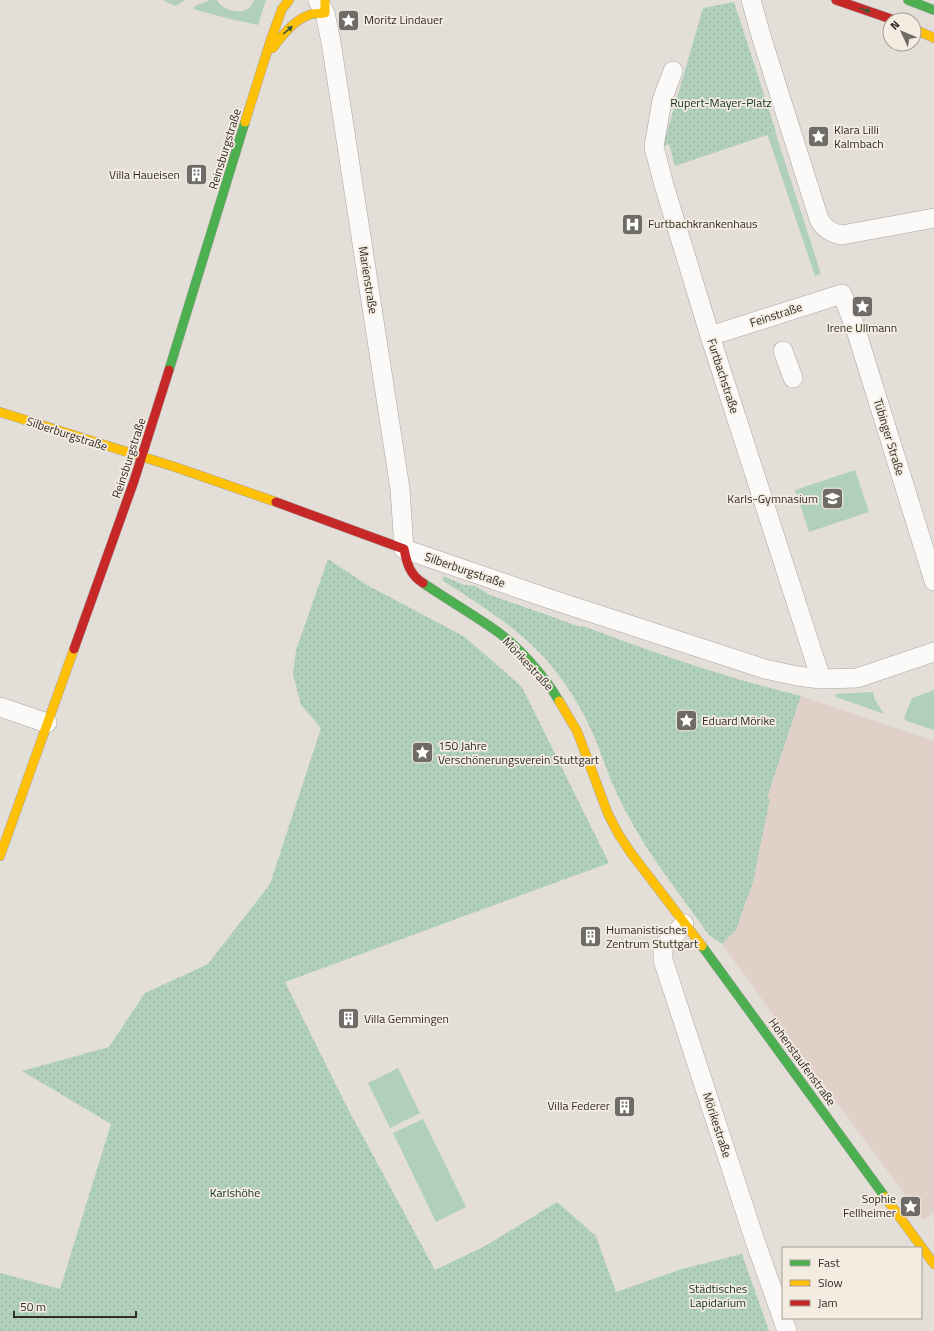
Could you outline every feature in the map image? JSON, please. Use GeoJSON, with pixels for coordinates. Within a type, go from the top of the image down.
{"type":"FeatureCollection","features":[{"type":"Feature","properties":{"kind":"street","name":"Reinsburgstraße"},"geometry":{"type":"LineString","coordinates":[[1,850],[142,457],[271,39],[282,9],[288,0]]}},
{"type":"Feature","properties":{"kind":"street"},"geometry":{"type":"LineString","coordinates":[[751,0],[819,219],[826,229],[842,235],[934,218]]}},
{"type":"Feature","properties":{"kind":"street"},"geometry":{"type":"LineString","coordinates":[[836,0],[882,16]]}},
{"type":"Feature","properties":{"kind":"street"},"geometry":{"type":"LineString","coordinates":[[908,0],[934,10]]}},
{"type":"Feature","properties":{"kind":"street","name":"Reinsburgstraße"},"geometry":{"type":"LineString","coordinates":[[265,62],[280,38],[290,28],[310,15],[323,4]]}},
{"type":"Feature","properties":{"kind":"street","name":"Marienstraße"},"geometry":{"type":"LineString","coordinates":[[323,4],[331,42],[400,489],[404,549]]}},
{"type":"Feature","properties":{"kind":"street"},"geometry":{"type":"LineString","coordinates":[[922,33],[934,38]]}},
{"type":"Feature","properties":{"kind":"street","name":"Furtbachstraße"},"geometry":{"type":"LineString","coordinates":[[673,71],[662,100],[654,147],[664,185],[710,336],[821,678]]}},
{"type":"Feature","properties":{"kind":"street","name":"Feinstraße"},"geometry":{"type":"LineString","coordinates":[[710,336],[842,294]]}},
{"type":"Feature","properties":{"kind":"street","name":"Tübinger Straße"},"geometry":{"type":"LineString","coordinates":[[842,294],[855,327],[934,581]]}},
{"type":"Feature","properties":{"kind":"street"},"geometry":{"type":"LineString","coordinates":[[783,352],[793,378]]}},
{"type":"Feature","properties":{"kind":"street","name":"Silberburgstraße"},"geometry":{"type":"LineString","coordinates":[[0,412],[275,501],[404,549],[550,599],[765,669],[796,676],[857,678],[934,652]]}},
{"type":"Feature","properties":{"kind":"street","name":"Mörikestraße"},"geometry":{"type":"LineString","coordinates":[[404,549],[407,564],[416,578],[499,633],[524,656],[551,687],[577,731],[608,814],[631,853],[648,876]]}},
{"type":"Feature","properties":{"kind":"street"},"geometry":{"type":"LineString","coordinates":[[0,707],[47,723]]}},
{"type":"Feature","properties":{"kind":"street","name":"Hohenstaufenstraße"},"geometry":{"type":"LineString","coordinates":[[648,876],[740,997],[922,1247]]}},
{"type":"Feature","properties":{"kind":"street","name":"Mörikestraße"},"geometry":{"type":"LineString","coordinates":[[684,924],[663,947],[663,960],[754,1238],[782,1317]]}},
{"type":"Feature","properties":{"kind":"street","name":"Hohenstaufenstraße"},"geometry":{"type":"LineString","coordinates":[[922,1247],[934,1264]]}},
{"type":"Feature","properties":{"kind":"street","name":"Mörikestraße"},"geometry":{"type":"LineString","coordinates":[[783,1319],[787,1331]]}},
{"type":"Feature","properties":{"kind":"shaded area"},"geometry":{"type":"Polygon","coordinates":[[[801,696],[934,741],[934,1212],[924,1220],[722,944],[736,930],[753,882],[770,799],[767,798],[801,696]]]}},
{"type":"Feature","properties":{"kind":"green space"},"geometry":{"type":"Polygon","coordinates":[[[163,0],[186,0],[175,6],[163,0]]]}},
{"type":"Feature","properties":{"kind":"green space"},"geometry":{"type":"Polygon","coordinates":[[[210,0],[217,0],[224,7],[233,11],[243,11],[251,6],[254,0],[266,0],[258,25],[193,9],[195,6],[210,0]]]}},
{"type":"Feature","properties":{"kind":"green space","name":"Rupert-Mayer-Platz"},"geometry":{"type":"Polygon","coordinates":[[[734,2],[776,132],[675,166],[669,144],[663,146],[703,8],[734,2]]]}},
{"type":"Feature","properties":{"kind":"green space"},"geometry":{"type":"Polygon","coordinates":[[[747,44],[821,274],[815,276],[738,47],[747,44]]]}},
{"type":"Feature","properties":{"kind":"green space"},"geometry":{"type":"Polygon","coordinates":[[[855,470],[869,512],[809,532],[795,490],[855,470]]]}},
{"type":"Feature","properties":{"kind":"green space","name":"Karlshöhe"},"geometry":{"type":"Polygon","coordinates":[[[328,559],[367,585],[465,637],[522,687],[609,863],[285,982],[347,1107],[435,1270],[485,1246],[557,1202],[596,1236],[616,1292],[682,1269],[742,1254],[769,1331],[0,1331],[0,1273],[60,1289],[111,1124],[22,1071],[109,1047],[145,993],[208,964],[270,884],[321,728],[301,705],[293,674],[296,650],[328,559]]]}},
{"type":"Feature","properties":{"kind":"green space"},"geometry":{"type":"Polygon","coordinates":[[[444,576],[464,585],[475,586],[490,595],[637,646],[718,673],[801,696],[767,798],[770,799],[753,882],[736,930],[722,944],[709,935],[665,874],[634,827],[617,794],[587,721],[573,696],[557,673],[528,641],[492,613],[442,580],[444,576]]]}},
{"type":"Feature","properties":{"kind":"green space"},"geometry":{"type":"Polygon","coordinates":[[[934,690],[934,730],[906,721],[904,718],[912,698],[934,690]]]}},
{"type":"Feature","properties":{"kind":"green space"},"geometry":{"type":"Polygon","coordinates":[[[873,692],[875,700],[884,714],[836,697],[835,694],[873,692]]]}},
{"type":"Feature","properties":{"kind":"green space"},"geometry":{"type":"Polygon","coordinates":[[[398,1068],[420,1113],[390,1128],[368,1083],[398,1068]]]}},
{"type":"Feature","properties":{"kind":"green space"},"geometry":{"type":"Polygon","coordinates":[[[423,1119],[466,1207],[436,1222],[393,1133],[423,1119]]]}},
{"type":"Feature","properties":{"kind":"traffic: fast"},"geometry":{"type":"LineString","coordinates":[[908,0],[934,10]]}},
{"type":"Feature","properties":{"kind":"traffic: fast"},"geometry":{"type":"LineString","coordinates":[[169,370],[245,122]]}},
{"type":"Feature","properties":{"kind":"traffic: fast"},"geometry":{"type":"LineString","coordinates":[[423,583],[507,639],[532,664],[547,682],[559,701]]}},
{"type":"Feature","properties":{"kind":"traffic: fast"},"geometry":{"type":"LineString","coordinates":[[702,946],[885,1197]]}},
{"type":"Feature","properties":{"kind":"traffic: slow"},"geometry":{"type":"LineString","coordinates":[[245,122],[271,39],[282,9],[289,0]]}},
{"type":"Feature","properties":{"kind":"traffic: slow"},"geometry":{"type":"LineString","coordinates":[[273,48],[285,33],[300,19],[312,14],[325,13],[325,0]]}},
{"type":"Feature","properties":{"kind":"traffic: slow"},"geometry":{"type":"LineString","coordinates":[[922,33],[934,38]]}},
{"type":"Feature","properties":{"kind":"traffic: slow"},"geometry":{"type":"LineString","coordinates":[[0,412],[175,467],[276,502]]}},
{"type":"Feature","properties":{"kind":"traffic: slow"},"geometry":{"type":"LineString","coordinates":[[0,856],[74,649]]}},
{"type":"Feature","properties":{"kind":"traffic: slow"},"geometry":{"type":"LineString","coordinates":[[559,701],[577,731],[608,814],[619,835],[702,946]]}},
{"type":"Feature","properties":{"kind":"traffic: slow"},"geometry":{"type":"LineString","coordinates":[[885,1197],[922,1247]]}},
{"type":"Feature","properties":{"kind":"traffic: slow"},"geometry":{"type":"LineString","coordinates":[[922,1248],[934,1264]]}},
{"type":"Feature","properties":{"kind":"traffic: jam"},"geometry":{"type":"LineString","coordinates":[[836,0],[882,16]]}},
{"type":"Feature","properties":{"kind":"traffic: jam"},"geometry":{"type":"LineString","coordinates":[[74,649],[134,481],[169,370]]}},
{"type":"Feature","properties":{"kind":"traffic: jam"},"geometry":{"type":"LineString","coordinates":[[276,502],[404,549],[406,560],[412,573],[423,583]]}},
{"type":"Feature","properties":{"kind":"place","name":"Moritz Lindauer"},"geometry":{"type":"Point","coordinates":[349,20]}},
{"type":"Feature","properties":{"kind":"place","name":"Klara Lilli Kalmbach"},"geometry":{"type":"Point","coordinates":[818,137]}},
{"type":"Feature","properties":{"kind":"place","name":"Villa Haueisen"},"geometry":{"type":"Point","coordinates":[196,175]}},
{"type":"Feature","properties":{"kind":"place","name":"Furtbachkrankenhaus"},"geometry":{"type":"Point","coordinates":[633,224]}},
{"type":"Feature","properties":{"kind":"place","name":"Irene Ullmann"},"geometry":{"type":"Point","coordinates":[862,307]}},
{"type":"Feature","properties":{"kind":"place","name":"Karls-Gymnasium"},"geometry":{"type":"Point","coordinates":[833,499]}},
{"type":"Feature","properties":{"kind":"place","name":"Eduard Mörike"},"geometry":{"type":"Point","coordinates":[687,721]}},
{"type":"Feature","properties":{"kind":"place","name":"150 Jahre Verschönerungsverein Stuttgart"},"geometry":{"type":"Point","coordinates":[422,753]}},
{"type":"Feature","properties":{"kind":"place","name":"Humanistisches Zentrum Stuttgart"},"geometry":{"type":"Point","coordinates":[591,937]}},
{"type":"Feature","properties":{"kind":"place","name":"Villa Gemmingen"},"geometry":{"type":"Point","coordinates":[349,1019]}},
{"type":"Feature","properties":{"kind":"place","name":"Villa Federer"},"geometry":{"type":"Point","coordinates":[625,1106]}},
{"type":"Feature","properties":{"kind":"place","name":"Sophie Fellheimer"},"geometry":{"type":"Point","coordinates":[911,1206]}},
{"type":"Feature","properties":{"kind":"park label","name":"Städtisches Lapidarium"},"geometry":{"type":"Point","coordinates":[718,1296]}}]}
